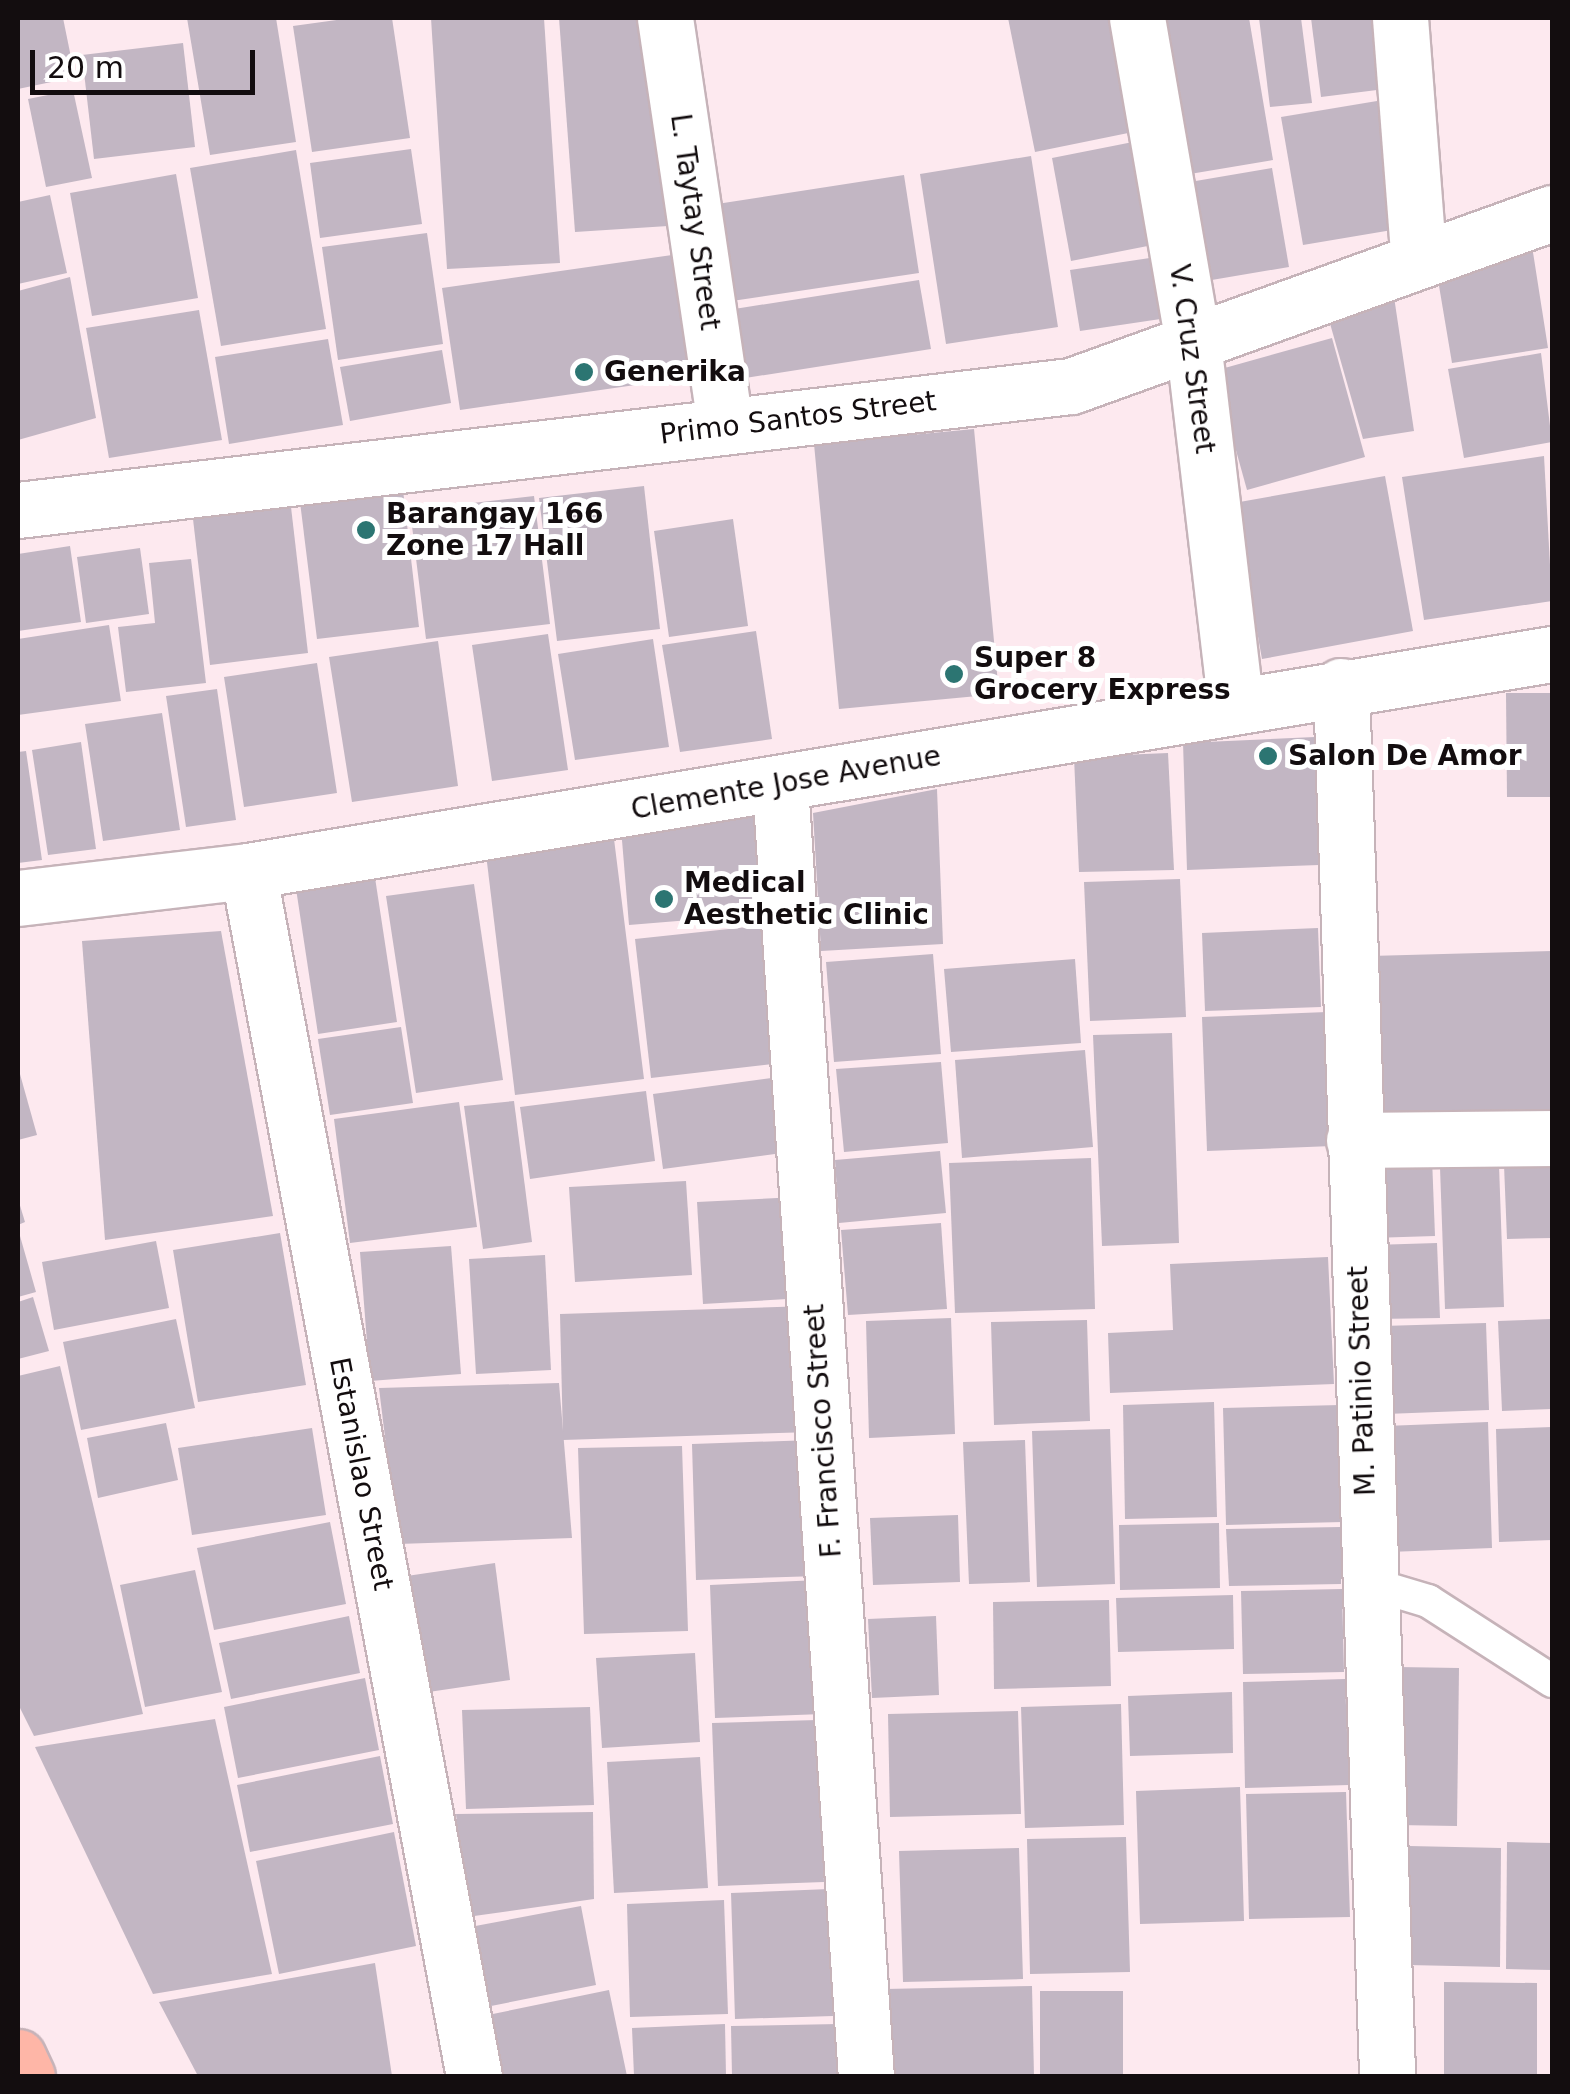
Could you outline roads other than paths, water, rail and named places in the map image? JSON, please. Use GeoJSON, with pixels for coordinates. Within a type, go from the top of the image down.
{"type":"FeatureCollection","features":[{"type":"Feature","properties":{"kind":"highway"},"geometry":{"type":"LineString","coordinates":[[18,2057],[28,2076]]}},
{"type":"Feature","properties":{"kind":"street","name":"L. Taytay Street"},"geometry":{"type":"LineString","coordinates":[[665,18],[725,426]]}},
{"type":"Feature","properties":{"kind":"street","name":"V. Cruz Street"},"geometry":{"type":"LineString","coordinates":[[1137,18],[1193,342],[1235,702]]}},
{"type":"Feature","properties":{"kind":"street"},"geometry":{"type":"LineString","coordinates":[[1400,18],[1418,254]]}},
{"type":"Feature","properties":{"kind":"street","name":"Primo Santos Street"},"geometry":{"type":"LineString","coordinates":[[18,510],[1070,386],[1418,254],[1552,213]]}},
{"type":"Feature","properties":{"kind":"street","name":"Clemente Jose Avenue"},"geometry":{"type":"LineString","coordinates":[[18,898],[248,871],[780,786],[1235,702],[1552,654]]}},
{"type":"Feature","properties":{"kind":"street","name":"M. Patinio Street"},"geometry":{"type":"LineString","coordinates":[[1340,686],[1387,2076]]}},
{"type":"Feature","properties":{"kind":"street","name":"F. Francisco Street"},"geometry":{"type":"LineString","coordinates":[[780,786],[866,2076]]}},
{"type":"Feature","properties":{"kind":"street","name":"Estanislao Street"},"geometry":{"type":"LineString","coordinates":[[248,871],[474,2076]]}},
{"type":"Feature","properties":{"kind":"street"},"geometry":{"type":"LineString","coordinates":[[1354,1140],[1552,1138]]}},
{"type":"Feature","properties":{"kind":"lane"},"geometry":{"type":"LineString","coordinates":[[1368,1584],[1428,1601],[1552,1682]]}},
{"type":"Feature","properties":{"kind":"place","name":"Generika"},"geometry":{"type":"Point","coordinates":[584,372]}},
{"type":"Feature","properties":{"kind":"place","name":"Barangay 166 Zone 17 Hall"},"geometry":{"type":"Point","coordinates":[366,530]}},
{"type":"Feature","properties":{"kind":"place","name":"Super 8 Grocery Express"},"geometry":{"type":"Point","coordinates":[954,674]}},
{"type":"Feature","properties":{"kind":"place","name":"Salon De Amor"},"geometry":{"type":"Point","coordinates":[1268,756]}},
{"type":"Feature","properties":{"kind":"place","name":"Medical Aesthetic Clinic"},"geometry":{"type":"Point","coordinates":[664,899]}}]}
